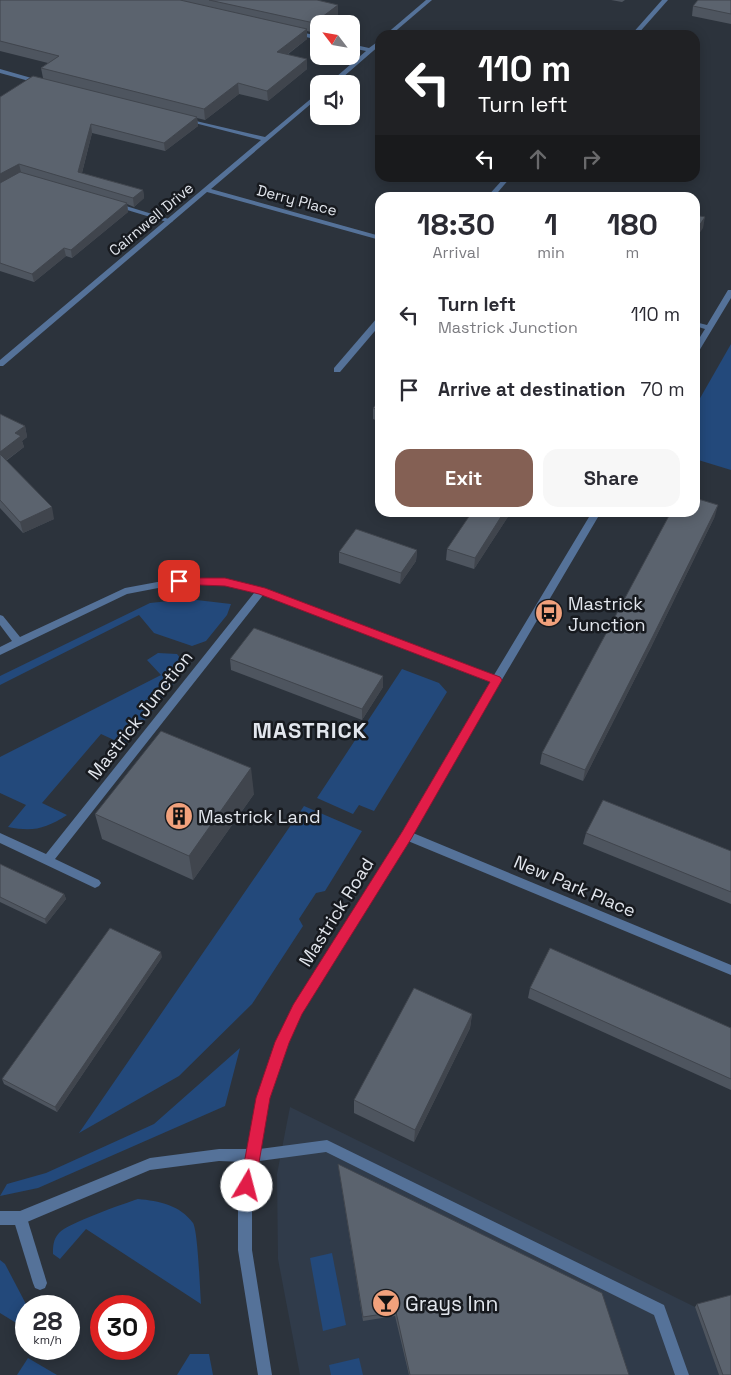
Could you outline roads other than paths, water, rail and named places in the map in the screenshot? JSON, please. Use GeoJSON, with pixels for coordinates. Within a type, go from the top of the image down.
{"type":"FeatureCollection","features":[{"type":"Feature","properties":{"kind":"street"},"geometry":{"type":"LineString","coordinates":[[394,30],[429,0]]}},
{"type":"Feature","properties":{"kind":"street"},"geometry":{"type":"LineString","coordinates":[[638,30],[665,0]]}},
{"type":"Feature","properties":{"kind":"street"},"geometry":{"type":"LineString","coordinates":[[284,31],[310,36]]}},
{"type":"Feature","properties":{"kind":"street"},"geometry":{"type":"LineString","coordinates":[[341,75],[375,46]]}},
{"type":"Feature","properties":{"kind":"street"},"geometry":{"type":"LineString","coordinates":[[360,48],[370,50]]}},
{"type":"Feature","properties":{"kind":"street"},"geometry":{"type":"LineString","coordinates":[[0,71],[48,84]]}},
{"type":"Feature","properties":{"kind":"street","name":"Cairnwell Drive"},"geometry":{"type":"LineString","coordinates":[[0,364],[310,102]]}},
{"type":"Feature","properties":{"kind":"street"},"geometry":{"type":"LineString","coordinates":[[177,117],[266,139]]}},
{"type":"Feature","properties":{"kind":"street"},"geometry":{"type":"LineString","coordinates":[[494,192],[503,182]]}},
{"type":"Feature","properties":{"kind":"street","name":"Derry Place"},"geometry":{"type":"LineString","coordinates":[[207,190],[375,237]]}},
{"type":"Feature","properties":{"kind":"street"},"geometry":{"type":"LineString","coordinates":[[106,202],[170,221]]}},
{"type":"Feature","properties":{"kind":"street"},"geometry":{"type":"LineString","coordinates":[[700,343],[731,292]]}},
{"type":"Feature","properties":{"kind":"street"},"geometry":{"type":"LineString","coordinates":[[700,325],[709,328]]}},
{"type":"Feature","properties":{"kind":"street"},"geometry":{"type":"LineString","coordinates":[[337,370],[375,326]]}},
{"type":"Feature","properties":{"kind":"street","name":"Mastrick Road"},"geometry":{"type":"LineString","coordinates":[[265,1375],[246,1250],[245,1200],[263,1098],[286,1034],[298,1009],[406,835],[594,517]]}},
{"type":"Feature","properties":{"kind":"street"},"geometry":{"type":"LineString","coordinates":[[0,651],[125,591],[179,581],[225,582],[261,591],[496,680]]}},
{"type":"Feature","properties":{"kind":"street","name":"Mastrick Junction"},"geometry":{"type":"LineString","coordinates":[[47,861],[261,591]]}},
{"type":"Feature","properties":{"kind":"street"},"geometry":{"type":"LineString","coordinates":[[0,618],[18,641]]}},
{"type":"Feature","properties":{"kind":"street","name":"New Park Place"},"geometry":{"type":"LineString","coordinates":[[406,835],[731,970]]}},
{"type":"Feature","properties":{"kind":"street"},"geometry":{"type":"LineString","coordinates":[[0,838],[95,883]]}},
{"type":"Feature","properties":{"kind":"street"},"geometry":{"type":"LineString","coordinates":[[0,1218],[20,1218],[150,1164],[219,1156],[252,1156],[326,1146],[659,1310],[682,1375]]}},
{"type":"Feature","properties":{"kind":"street"},"geometry":{"type":"LineString","coordinates":[[20,1218],[40,1283]]}},
{"type":"Feature","properties":{"kind":"place","name":"Mastrick Junction"},"geometry":{"type":"Point","coordinates":[549,613]}},
{"type":"Feature","properties":{"kind":"place","name":"Mastrick Land"},"geometry":{"type":"Point","coordinates":[179,816]}},
{"type":"Feature","properties":{"kind":"place","name":"Grays Inn"},"geometry":{"type":"Point","coordinates":[386,1303]}},
{"type":"Feature","properties":{"kind":"district","name":"MASTRICK"},"geometry":{"type":"Point","coordinates":[310,730]}}]}
